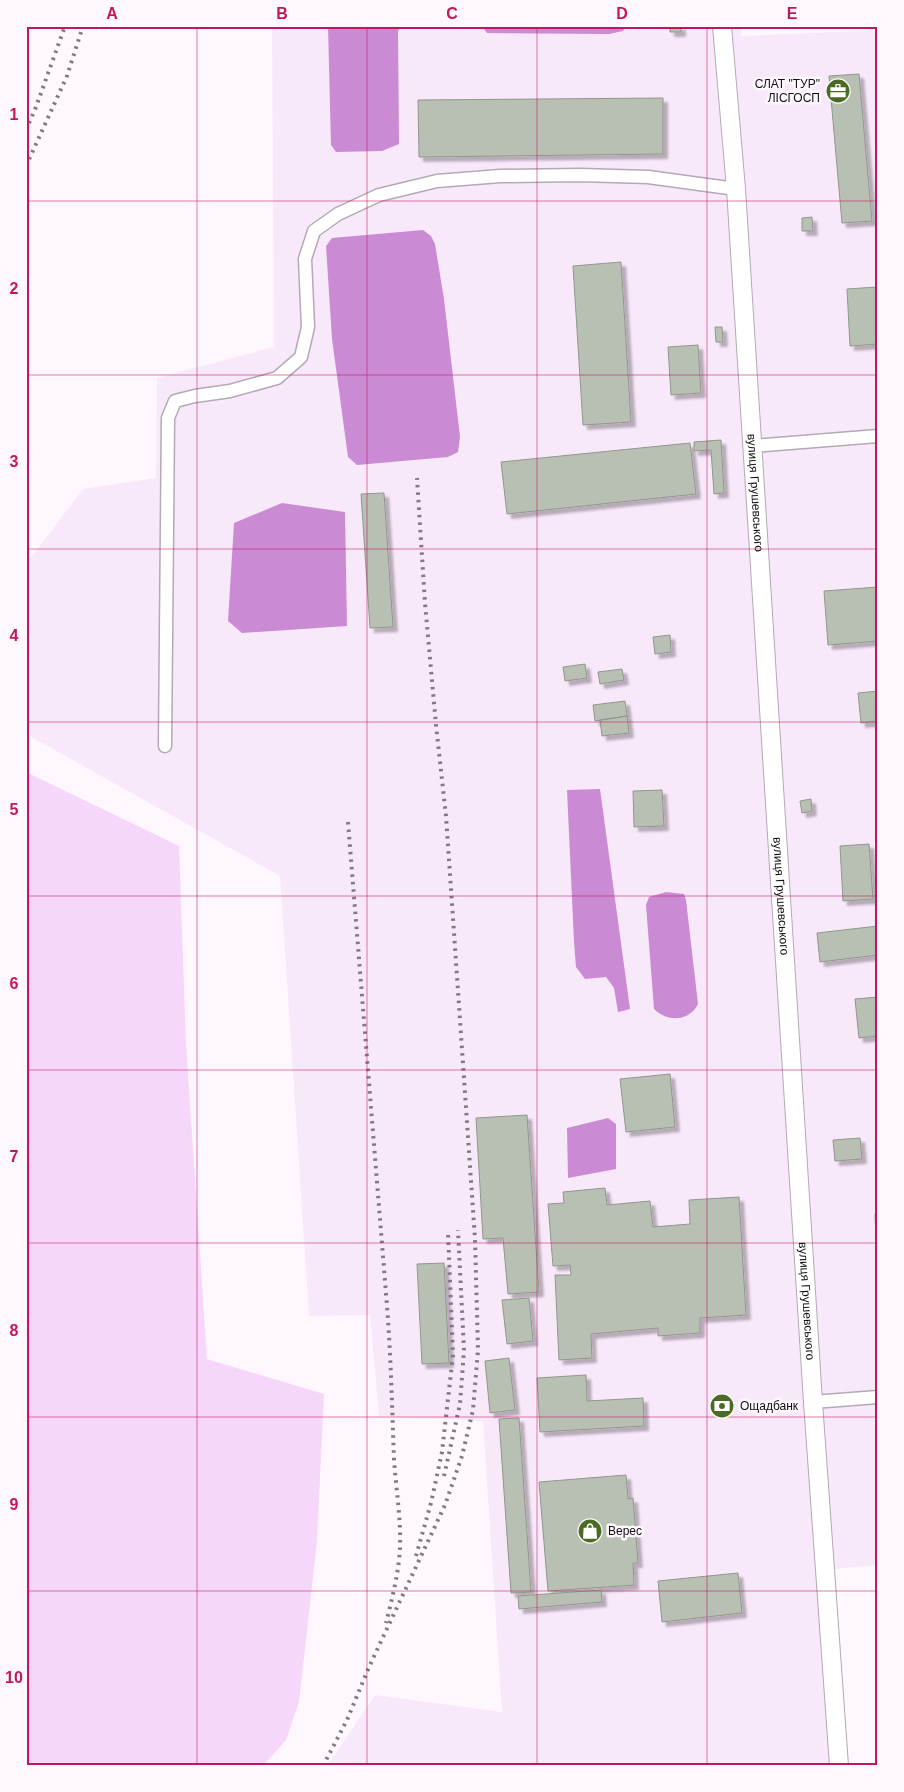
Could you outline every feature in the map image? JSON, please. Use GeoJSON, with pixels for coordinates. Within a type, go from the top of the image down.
{"type":"FeatureCollection","features":[{"type":"Feature","properties":{"kind":"street","name":"вулиця Грушевського"},"geometry":{"type":"LineString","coordinates":[[722,26],[736,189],[813,1402],[839,1766]]}},
{"type":"Feature","properties":{"kind":"street"},"geometry":{"type":"LineString","coordinates":[[165,746],[168,418],[176,401],[230,391],[277,378],[300,357],[308,327],[304,259],[314,231],[338,214],[380,195],[437,181],[500,176],[580,175],[648,177],[736,189]]}},
{"type":"Feature","properties":{"kind":"street"},"geometry":{"type":"LineString","coordinates":[[753,446],[878,436]]}},
{"type":"Feature","properties":{"kind":"street"},"geometry":{"type":"LineString","coordinates":[[813,1402],[878,1397]]}},
{"type":"Feature","properties":{"kind":"shaded area"},"geometry":{"type":"Polygon","coordinates":[[[272,26],[741,26],[741,36],[878,30],[878,1565],[835,1569],[849,1766],[327,1766],[375,1695],[502,1712],[483,1421],[379,1416],[370,1315],[309,1316],[280,876],[26,734],[26,564],[83,489],[156,478],[157,378],[274,347],[272,26]]]}},
{"type":"Feature","properties":{"kind":"shaded area"},"geometry":{"type":"Polygon","coordinates":[[[328,26],[401,26],[398,31],[399,144],[382,151],[336,152],[331,145],[328,26]]]}},
{"type":"Feature","properties":{"kind":"shaded area"},"geometry":{"type":"Polygon","coordinates":[[[482,26],[626,26],[623,31],[609,34],[487,33],[482,26]]]}},
{"type":"Feature","properties":{"kind":"shaded area"},"geometry":{"type":"Polygon","coordinates":[[[423,230],[431,236],[435,244],[444,299],[460,437],[458,452],[448,457],[357,465],[348,457],[332,339],[326,246],[332,238],[423,230]]]}},
{"type":"Feature","properties":{"kind":"shaded area"},"geometry":{"type":"Polygon","coordinates":[[[282,503],[345,512],[347,626],[242,633],[228,621],[234,523],[282,503]]]}},
{"type":"Feature","properties":{"kind":"shaded area"},"geometry":{"type":"Polygon","coordinates":[[[26,772],[179,846],[186,1043],[207,1359],[324,1394],[317,1541],[299,1702],[286,1740],[263,1766],[28,1766],[26,1729],[26,772]]]}},
{"type":"Feature","properties":{"kind":"shaded area"},"geometry":{"type":"Polygon","coordinates":[[[600,789],[630,1009],[618,1012],[614,988],[606,977],[585,979],[576,967],[567,790],[600,789]]]}},
{"type":"Feature","properties":{"kind":"shaded area"},"geometry":{"type":"Polygon","coordinates":[[[666,892],[684,894],[686,900],[698,1004],[689,1014],[678,1018],[665,1016],[654,1009],[646,905],[649,897],[666,892]]]}},
{"type":"Feature","properties":{"kind":"shaded area"},"geometry":{"type":"Polygon","coordinates":[[[608,1118],[616,1124],[616,1169],[568,1178],[567,1128],[608,1118]]]}},
{"type":"Feature","properties":{"kind":"building"},"geometry":{"type":"Polygon","coordinates":[[[670,26],[681,26],[681,32],[670,32],[670,26]]]}},
{"type":"Feature","properties":{"kind":"building"},"geometry":{"type":"Polygon","coordinates":[[[859,74],[872,221],[842,223],[829,76],[859,74]]]}},
{"type":"Feature","properties":{"kind":"building"},"geometry":{"type":"Polygon","coordinates":[[[663,98],[663,154],[419,157],[418,100],[663,98]]]}},
{"type":"Feature","properties":{"kind":"building"},"geometry":{"type":"Polygon","coordinates":[[[812,217],[813,231],[802,231],[802,218],[812,217]]]}},
{"type":"Feature","properties":{"kind":"building"},"geometry":{"type":"Polygon","coordinates":[[[621,262],[631,422],[583,425],[573,266],[621,262]]]}},
{"type":"Feature","properties":{"kind":"building"},"geometry":{"type":"Polygon","coordinates":[[[877,287],[878,344],[850,346],[847,289],[877,287]]]}},
{"type":"Feature","properties":{"kind":"building"},"geometry":{"type":"Polygon","coordinates":[[[715,327],[722,327],[723,342],[716,342],[715,327]]]}},
{"type":"Feature","properties":{"kind":"building"},"geometry":{"type":"Polygon","coordinates":[[[698,345],[701,393],[671,395],[668,347],[698,345]]]}},
{"type":"Feature","properties":{"kind":"building"},"geometry":{"type":"Polygon","coordinates":[[[721,440],[724,493],[714,494],[711,450],[694,451],[694,442],[721,440]]]}},
{"type":"Feature","properties":{"kind":"building"},"geometry":{"type":"Polygon","coordinates":[[[690,443],[696,494],[507,514],[501,462],[690,443]]]}},
{"type":"Feature","properties":{"kind":"building"},"geometry":{"type":"Polygon","coordinates":[[[384,493],[393,627],[370,628],[361,494],[384,493]]]}},
{"type":"Feature","properties":{"kind":"building"},"geometry":{"type":"Polygon","coordinates":[[[878,587],[878,641],[828,645],[824,591],[878,587]]]}},
{"type":"Feature","properties":{"kind":"building"},"geometry":{"type":"Polygon","coordinates":[[[670,635],[671,652],[655,654],[653,637],[670,635]]]}},
{"type":"Feature","properties":{"kind":"building"},"geometry":{"type":"Polygon","coordinates":[[[585,664],[587,678],[565,681],[563,667],[585,664]]]}},
{"type":"Feature","properties":{"kind":"building"},"geometry":{"type":"Polygon","coordinates":[[[622,669],[624,680],[600,684],[598,672],[622,669]]]}},
{"type":"Feature","properties":{"kind":"building"},"geometry":{"type":"Polygon","coordinates":[[[878,691],[878,721],[861,723],[858,693],[878,691]]]}},
{"type":"Feature","properties":{"kind":"building"},"geometry":{"type":"Polygon","coordinates":[[[625,701],[627,716],[595,721],[593,705],[625,701]]]}},
{"type":"Feature","properties":{"kind":"building"},"geometry":{"type":"Polygon","coordinates":[[[627,716],[629,733],[602,736],[600,720],[627,716]]]}},
{"type":"Feature","properties":{"kind":"building"},"geometry":{"type":"Polygon","coordinates":[[[662,790],[664,826],[634,827],[633,791],[662,790]]]}},
{"type":"Feature","properties":{"kind":"building"},"geometry":{"type":"Polygon","coordinates":[[[811,799],[812,811],[802,813],[800,801],[811,799]]]}},
{"type":"Feature","properties":{"kind":"building"},"geometry":{"type":"Polygon","coordinates":[[[869,844],[873,899],[843,901],[840,846],[869,844]]]}},
{"type":"Feature","properties":{"kind":"building"},"geometry":{"type":"Polygon","coordinates":[[[878,926],[878,955],[820,962],[817,933],[878,926]]]}},
{"type":"Feature","properties":{"kind":"building"},"geometry":{"type":"Polygon","coordinates":[[[878,997],[878,1036],[859,1038],[855,999],[878,997]]]}},
{"type":"Feature","properties":{"kind":"building"},"geometry":{"type":"Polygon","coordinates":[[[670,1074],[675,1127],[626,1132],[620,1079],[670,1074]]]}},
{"type":"Feature","properties":{"kind":"building"},"geometry":{"type":"Polygon","coordinates":[[[527,1115],[539,1292],[508,1294],[503,1238],[483,1239],[476,1118],[527,1115]]]}},
{"type":"Feature","properties":{"kind":"building"},"geometry":{"type":"Polygon","coordinates":[[[860,1138],[862,1159],[835,1161],[833,1140],[860,1138]]]}},
{"type":"Feature","properties":{"kind":"building"},"geometry":{"type":"Polygon","coordinates":[[[605,1188],[607,1205],[650,1201],[653,1227],[690,1224],[689,1200],[739,1197],[746,1315],[700,1318],[700,1333],[658,1336],[658,1328],[591,1334],[592,1358],[559,1360],[555,1275],[571,1275],[570,1265],[553,1266],[548,1204],[564,1203],[563,1192],[605,1188]]]}},
{"type":"Feature","properties":{"kind":"building"},"geometry":{"type":"Polygon","coordinates":[[[875,1214],[878,1214],[878,1265],[877,1265],[875,1214]]]}},
{"type":"Feature","properties":{"kind":"building"},"geometry":{"type":"Polygon","coordinates":[[[444,1263],[449,1363],[422,1364],[417,1264],[444,1263]]]}},
{"type":"Feature","properties":{"kind":"building"},"geometry":{"type":"Polygon","coordinates":[[[529,1298],[533,1341],[507,1344],[502,1300],[529,1298]]]}},
{"type":"Feature","properties":{"kind":"building"},"geometry":{"type":"Polygon","coordinates":[[[509,1358],[515,1410],[490,1413],[485,1361],[509,1358]]]}},
{"type":"Feature","properties":{"kind":"building"},"geometry":{"type":"Polygon","coordinates":[[[586,1375],[587,1401],[643,1398],[644,1426],[540,1432],[537,1378],[586,1375]]]}},
{"type":"Feature","properties":{"kind":"building"},"geometry":{"type":"Polygon","coordinates":[[[519,1418],[531,1592],[511,1593],[499,1419],[519,1418]]]}},
{"type":"Feature","properties":{"kind":"building","name":"Верес"},"geometry":{"type":"Polygon","coordinates":[[[626,1475],[628,1499],[633,1498],[638,1563],[633,1563],[634,1585],[548,1591],[539,1482],[626,1475]]]}},
{"type":"Feature","properties":{"kind":"building"},"geometry":{"type":"Polygon","coordinates":[[[738,1573],[742,1613],[662,1622],[658,1581],[738,1573]]]}},
{"type":"Feature","properties":{"kind":"building"},"geometry":{"type":"Polygon","coordinates":[[[601,1590],[602,1602],[519,1609],[518,1596],[601,1590]]]}},
{"type":"Feature","properties":{"kind":"railway"},"geometry":{"type":"LineString","coordinates":[[26,130],[65,26]]}},
{"type":"Feature","properties":{"kind":"railway"},"geometry":{"type":"LineString","coordinates":[[26,166],[67,76],[83,26]]}},
{"type":"Feature","properties":{"kind":"railway"},"geometry":{"type":"LineString","coordinates":[[323,1766],[347,1720],[369,1667],[445,1505],[462,1456],[473,1410],[478,1350],[475,1239],[446,816],[425,603],[417,478]]}},
{"type":"Feature","properties":{"kind":"railway"},"geometry":{"type":"LineString","coordinates":[[348,822],[387,1306],[394,1459],[400,1525],[398,1566],[386,1623]]}},
{"type":"Feature","properties":{"kind":"railway"},"geometry":{"type":"LineString","coordinates":[[444,1476],[460,1404],[464,1350],[458,1230]]}},
{"type":"Feature","properties":{"kind":"railway"},"geometry":{"type":"LineString","coordinates":[[416,1556],[431,1503],[442,1452],[453,1355],[448,1232]]}},
{"type":"Feature","properties":{"kind":"place","name":"СЛАТ \"ТУР\" ЛІСГОСП"},"geometry":{"type":"Point","coordinates":[838,91]}},
{"type":"Feature","properties":{"kind":"place","name":"Ощадбанк"},"geometry":{"type":"Point","coordinates":[722,1406]}},
{"type":"Feature","properties":{"kind":"place","name":"Верес"},"geometry":{"type":"Point","coordinates":[590,1531]}}]}
